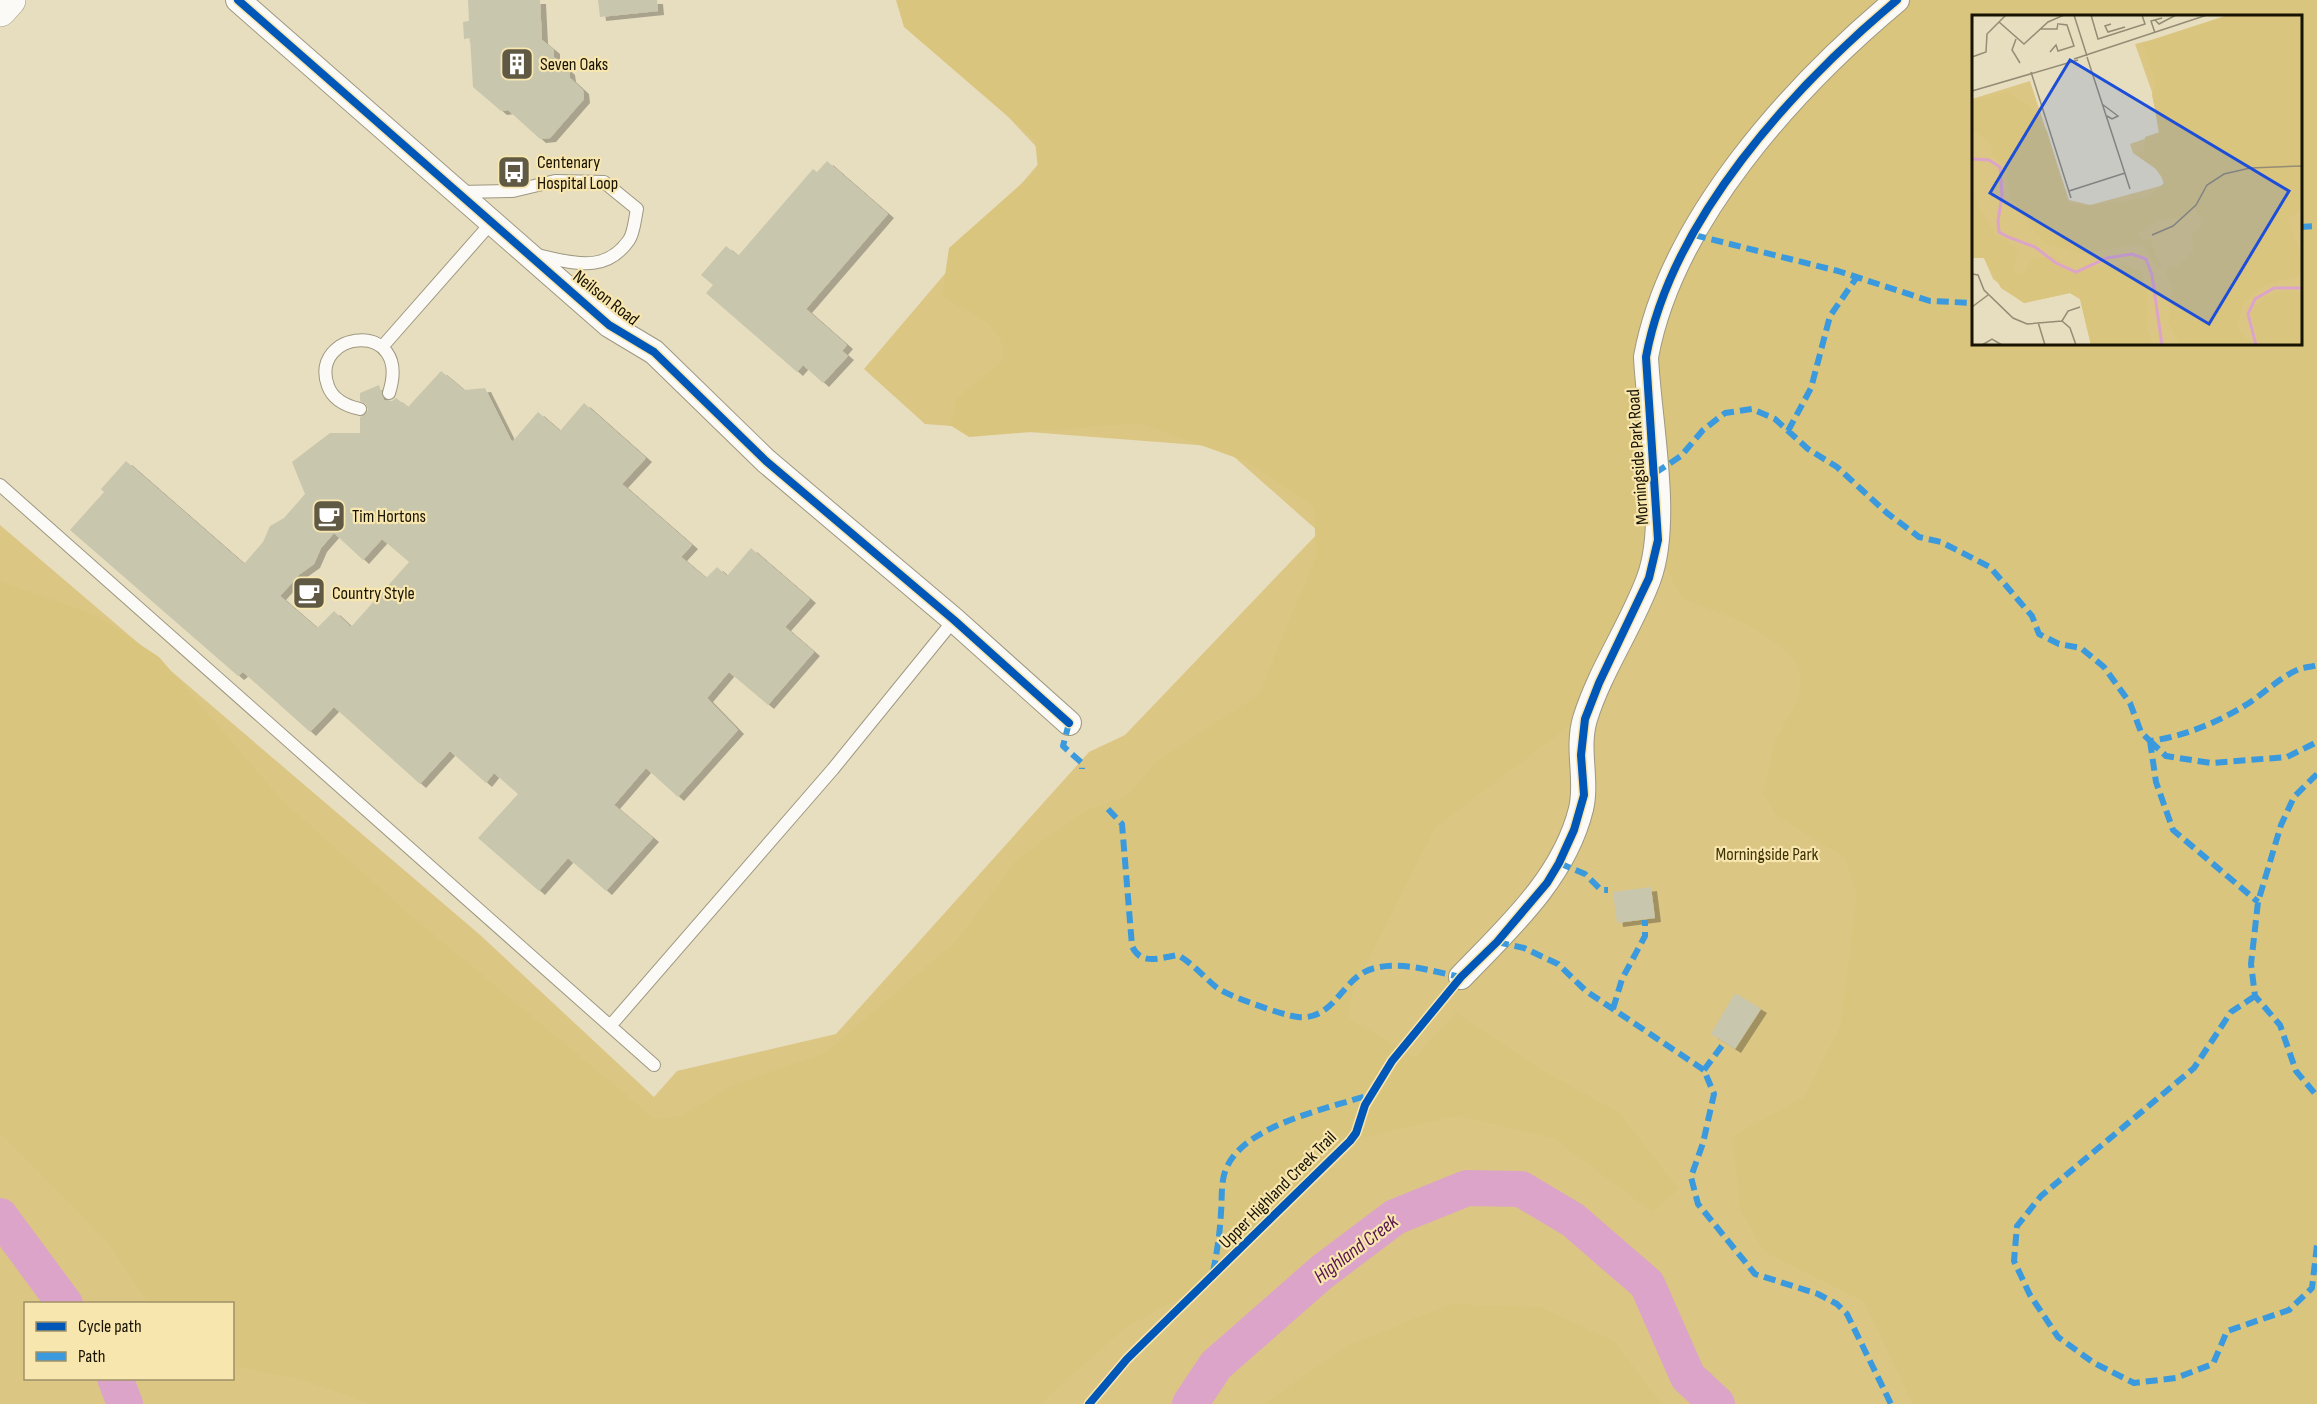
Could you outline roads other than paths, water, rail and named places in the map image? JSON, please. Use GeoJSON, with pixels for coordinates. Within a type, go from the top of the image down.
{"type":"FeatureCollection","features":[{"type":"Feature","properties":{"kind":"main road"},"geometry":{"type":"LineString","coordinates":[[0,10],[9,0]]}},
{"type":"Feature","properties":{"kind":"street","name":"Neilson Road"},"geometry":{"type":"LineString","coordinates":[[238,0],[609,325],[654,352],[766,461],[954,620],[1069,723]]}},
{"type":"Feature","properties":{"kind":"street","name":"Morningside Park Road"},"geometry":{"type":"LineString","coordinates":[[1461,977],[1497,942],[1547,883],[1559,863],[1581,810],[1584,795],[1581,755],[1585,719],[1599,683],[1649,578],[1659,540],[1646,357],[1651,334],[1665,296],[1684,254],[1734,168],[1824,67],[1897,0]]}},
{"type":"Feature","properties":{"kind":"lane"},"geometry":{"type":"LineString","coordinates":[[457,192],[513,191],[555,181],[604,182],[637,209],[629,240],[605,261],[591,265],[528,254]]}},
{"type":"Feature","properties":{"kind":"lane"},"geometry":{"type":"LineString","coordinates":[[382,347],[492,222]]}},
{"type":"Feature","properties":{"kind":"lane"},"geometry":{"type":"LineString","coordinates":[[360,409],[339,402],[330,392],[325,379],[327,362],[342,344],[355,339],[368,340],[382,347],[390,356],[394,369],[389,393]]}},
{"type":"Feature","properties":{"kind":"lane"},"geometry":{"type":"LineString","coordinates":[[0,485],[654,1065]]}},
{"type":"Feature","properties":{"kind":"lane"},"geometry":{"type":"LineString","coordinates":[[611,1025],[833,769],[954,620]]}},
{"type":"Feature","properties":{"kind":"waterway","name":"Highland Creek"},"geometry":{"type":"LineString","coordinates":[[1190,1404],[1216,1365],[1322,1272],[1395,1217],[1467,1188],[1521,1189],[1573,1220],[1647,1284],[1688,1377],[1717,1404]]}},
{"type":"Feature","properties":{"kind":"waterway","name":"Highland Creek"},"geometry":{"type":"LineString","coordinates":[[0,1216],[64,1302]]}},
{"type":"Feature","properties":{"kind":"waterway","name":"Highland Creek"},"geometry":{"type":"LineString","coordinates":[[116,1380],[125,1404]]}},
{"type":"Feature","properties":{"kind":"place","name":"Seven Oaks"},"geometry":{"type":"Point","coordinates":[517,64]}},
{"type":"Feature","properties":{"kind":"place","name":"Centenary Hospital Loop"},"geometry":{"type":"Point","coordinates":[514,172]}},
{"type":"Feature","properties":{"kind":"place","name":"Tim Hortons"},"geometry":{"type":"Point","coordinates":[329,516]}},
{"type":"Feature","properties":{"kind":"place","name":"Country Style"},"geometry":{"type":"Point","coordinates":[309,593]}},
{"type":"Feature","properties":{"kind":"park label","name":"Morningside Park"},"geometry":{"type":"Point","coordinates":[1767,854]}}]}
